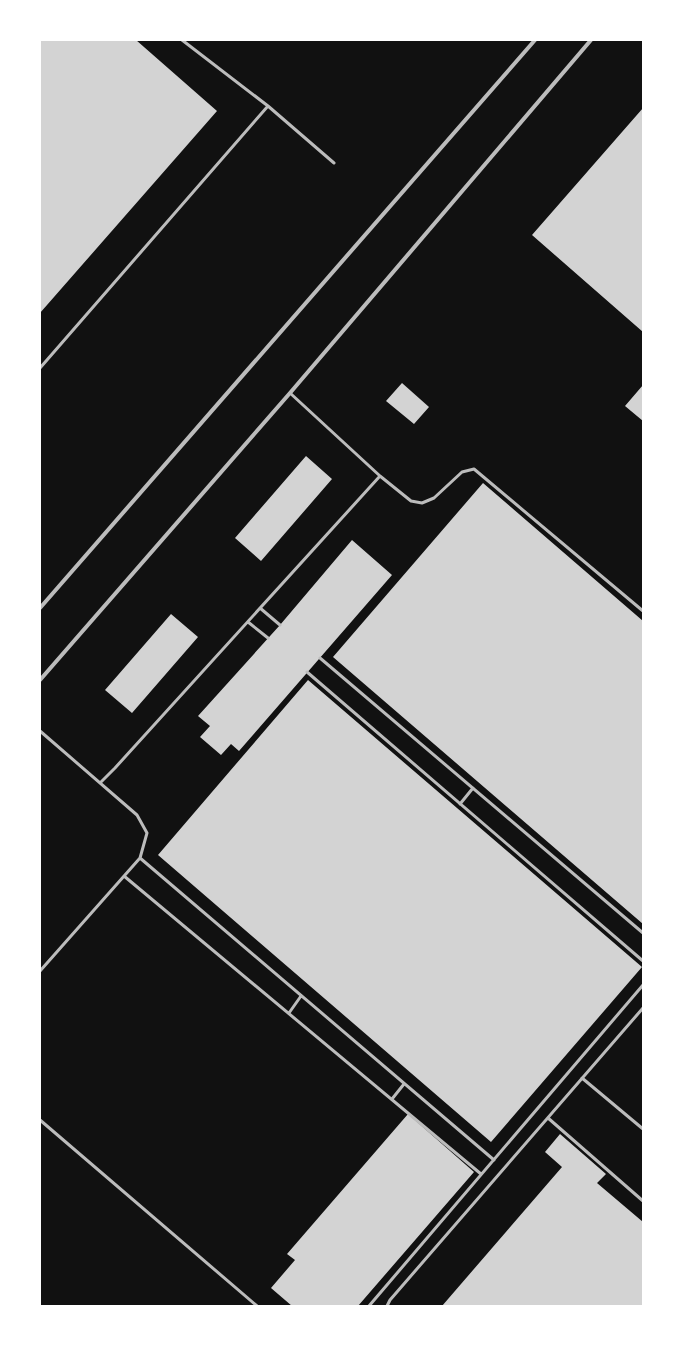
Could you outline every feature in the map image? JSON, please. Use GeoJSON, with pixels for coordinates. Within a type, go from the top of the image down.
{"type":"FeatureCollection","features":[{"type":"Feature","properties":{"kind":"street"},"geometry":{"type":"LineString","coordinates":[[40,608],[535,40]]}},
{"type":"Feature","properties":{"kind":"street"},"geometry":{"type":"LineString","coordinates":[[40,680],[290,393],[591,40]]}},
{"type":"Feature","properties":{"kind":"lane"},"geometry":{"type":"LineString","coordinates":[[182,40],[268,106],[334,164]]}},
{"type":"Feature","properties":{"kind":"lane"},"geometry":{"type":"LineString","coordinates":[[40,368],[268,106]]}},
{"type":"Feature","properties":{"kind":"lane"},"geometry":{"type":"LineString","coordinates":[[290,393],[380,476],[411,501],[422,503],[434,498],[462,472],[474,470],[643,611]]}},
{"type":"Feature","properties":{"kind":"lane"},"geometry":{"type":"LineString","coordinates":[[100,783],[380,476]]}},
{"type":"Feature","properties":{"kind":"lane"},"geometry":{"type":"LineString","coordinates":[[260,608],[280,625]]}},
{"type":"Feature","properties":{"kind":"lane"},"geometry":{"type":"LineString","coordinates":[[248,622],[268,638]]}},
{"type":"Feature","properties":{"kind":"lane"},"geometry":{"type":"LineString","coordinates":[[320,658],[643,933]]}},
{"type":"Feature","properties":{"kind":"lane"},"geometry":{"type":"LineString","coordinates":[[307,672],[643,961]]}},
{"type":"Feature","properties":{"kind":"lane"},"geometry":{"type":"LineString","coordinates":[[40,731],[138,815],[147,833],[140,858],[40,971]]}},
{"type":"Feature","properties":{"kind":"lane"},"geometry":{"type":"LineString","coordinates":[[460,804],[473,788]]}},
{"type":"Feature","properties":{"kind":"lane"},"geometry":{"type":"LineString","coordinates":[[140,858],[494,1160]]}},
{"type":"Feature","properties":{"kind":"lane"},"geometry":{"type":"LineString","coordinates":[[124,876],[482,1174]]}},
{"type":"Feature","properties":{"kind":"lane"},"geometry":{"type":"LineString","coordinates":[[369,1306],[643,985]]}},
{"type":"Feature","properties":{"kind":"lane"},"geometry":{"type":"LineString","coordinates":[[289,1013],[301,996]]}},
{"type":"Feature","properties":{"kind":"lane"},"geometry":{"type":"LineString","coordinates":[[387,1306],[390,1300],[643,1008]]}},
{"type":"Feature","properties":{"kind":"lane"},"geometry":{"type":"LineString","coordinates":[[582,1078],[643,1129]]}},
{"type":"Feature","properties":{"kind":"lane"},"geometry":{"type":"LineString","coordinates":[[392,1100],[404,1084]]}},
{"type":"Feature","properties":{"kind":"lane"},"geometry":{"type":"LineString","coordinates":[[548,1118],[643,1201]]}},
{"type":"Feature","properties":{"kind":"lane"},"geometry":{"type":"LineString","coordinates":[[40,1120],[257,1306]]}},
{"type":"Feature","properties":{"kind":"building"},"geometry":{"type":"Polygon","coordinates":[[[40,40],[136,40],[217,111],[40,313],[40,40]]]}},
{"type":"Feature","properties":{"kind":"building"},"geometry":{"type":"Polygon","coordinates":[[[643,108],[643,332],[532,235],[643,108]]]}},
{"type":"Feature","properties":{"kind":"building"},"geometry":{"type":"Polygon","coordinates":[[[402,383],[429,407],[414,424],[386,401],[402,383]]]}},
{"type":"Feature","properties":{"kind":"building"},"geometry":{"type":"Polygon","coordinates":[[[643,385],[643,421],[625,406],[643,385]]]}},
{"type":"Feature","properties":{"kind":"building"},"geometry":{"type":"Polygon","coordinates":[[[306,456],[332,479],[261,561],[235,538],[306,456]]]}},
{"type":"Feature","properties":{"kind":"building"},"geometry":{"type":"Polygon","coordinates":[[[483,483],[643,621],[643,924],[333,657],[483,483]]]}},
{"type":"Feature","properties":{"kind":"building"},"geometry":{"type":"Polygon","coordinates":[[[352,540],[392,575],[239,751],[231,744],[221,755],[200,737],[210,726],[198,716],[280,625],[352,540]]]}},
{"type":"Feature","properties":{"kind":"building"},"geometry":{"type":"Polygon","coordinates":[[[171,614],[198,637],[132,713],[105,690],[171,614]]]}},
{"type":"Feature","properties":{"kind":"building"},"geometry":{"type":"Polygon","coordinates":[[[308,680],[642,967],[491,1142],[158,855],[308,680]]]}},
{"type":"Feature","properties":{"kind":"building"},"geometry":{"type":"Polygon","coordinates":[[[408,1114],[474,1172],[358,1306],[292,1306],[271,1288],[295,1260],[287,1254],[408,1114]]]}},
{"type":"Feature","properties":{"kind":"building"},"geometry":{"type":"Polygon","coordinates":[[[560,1134],[606,1174],[597,1183],[643,1222],[643,1306],[442,1306],[562,1167],[545,1152],[560,1134]]]}}]}
